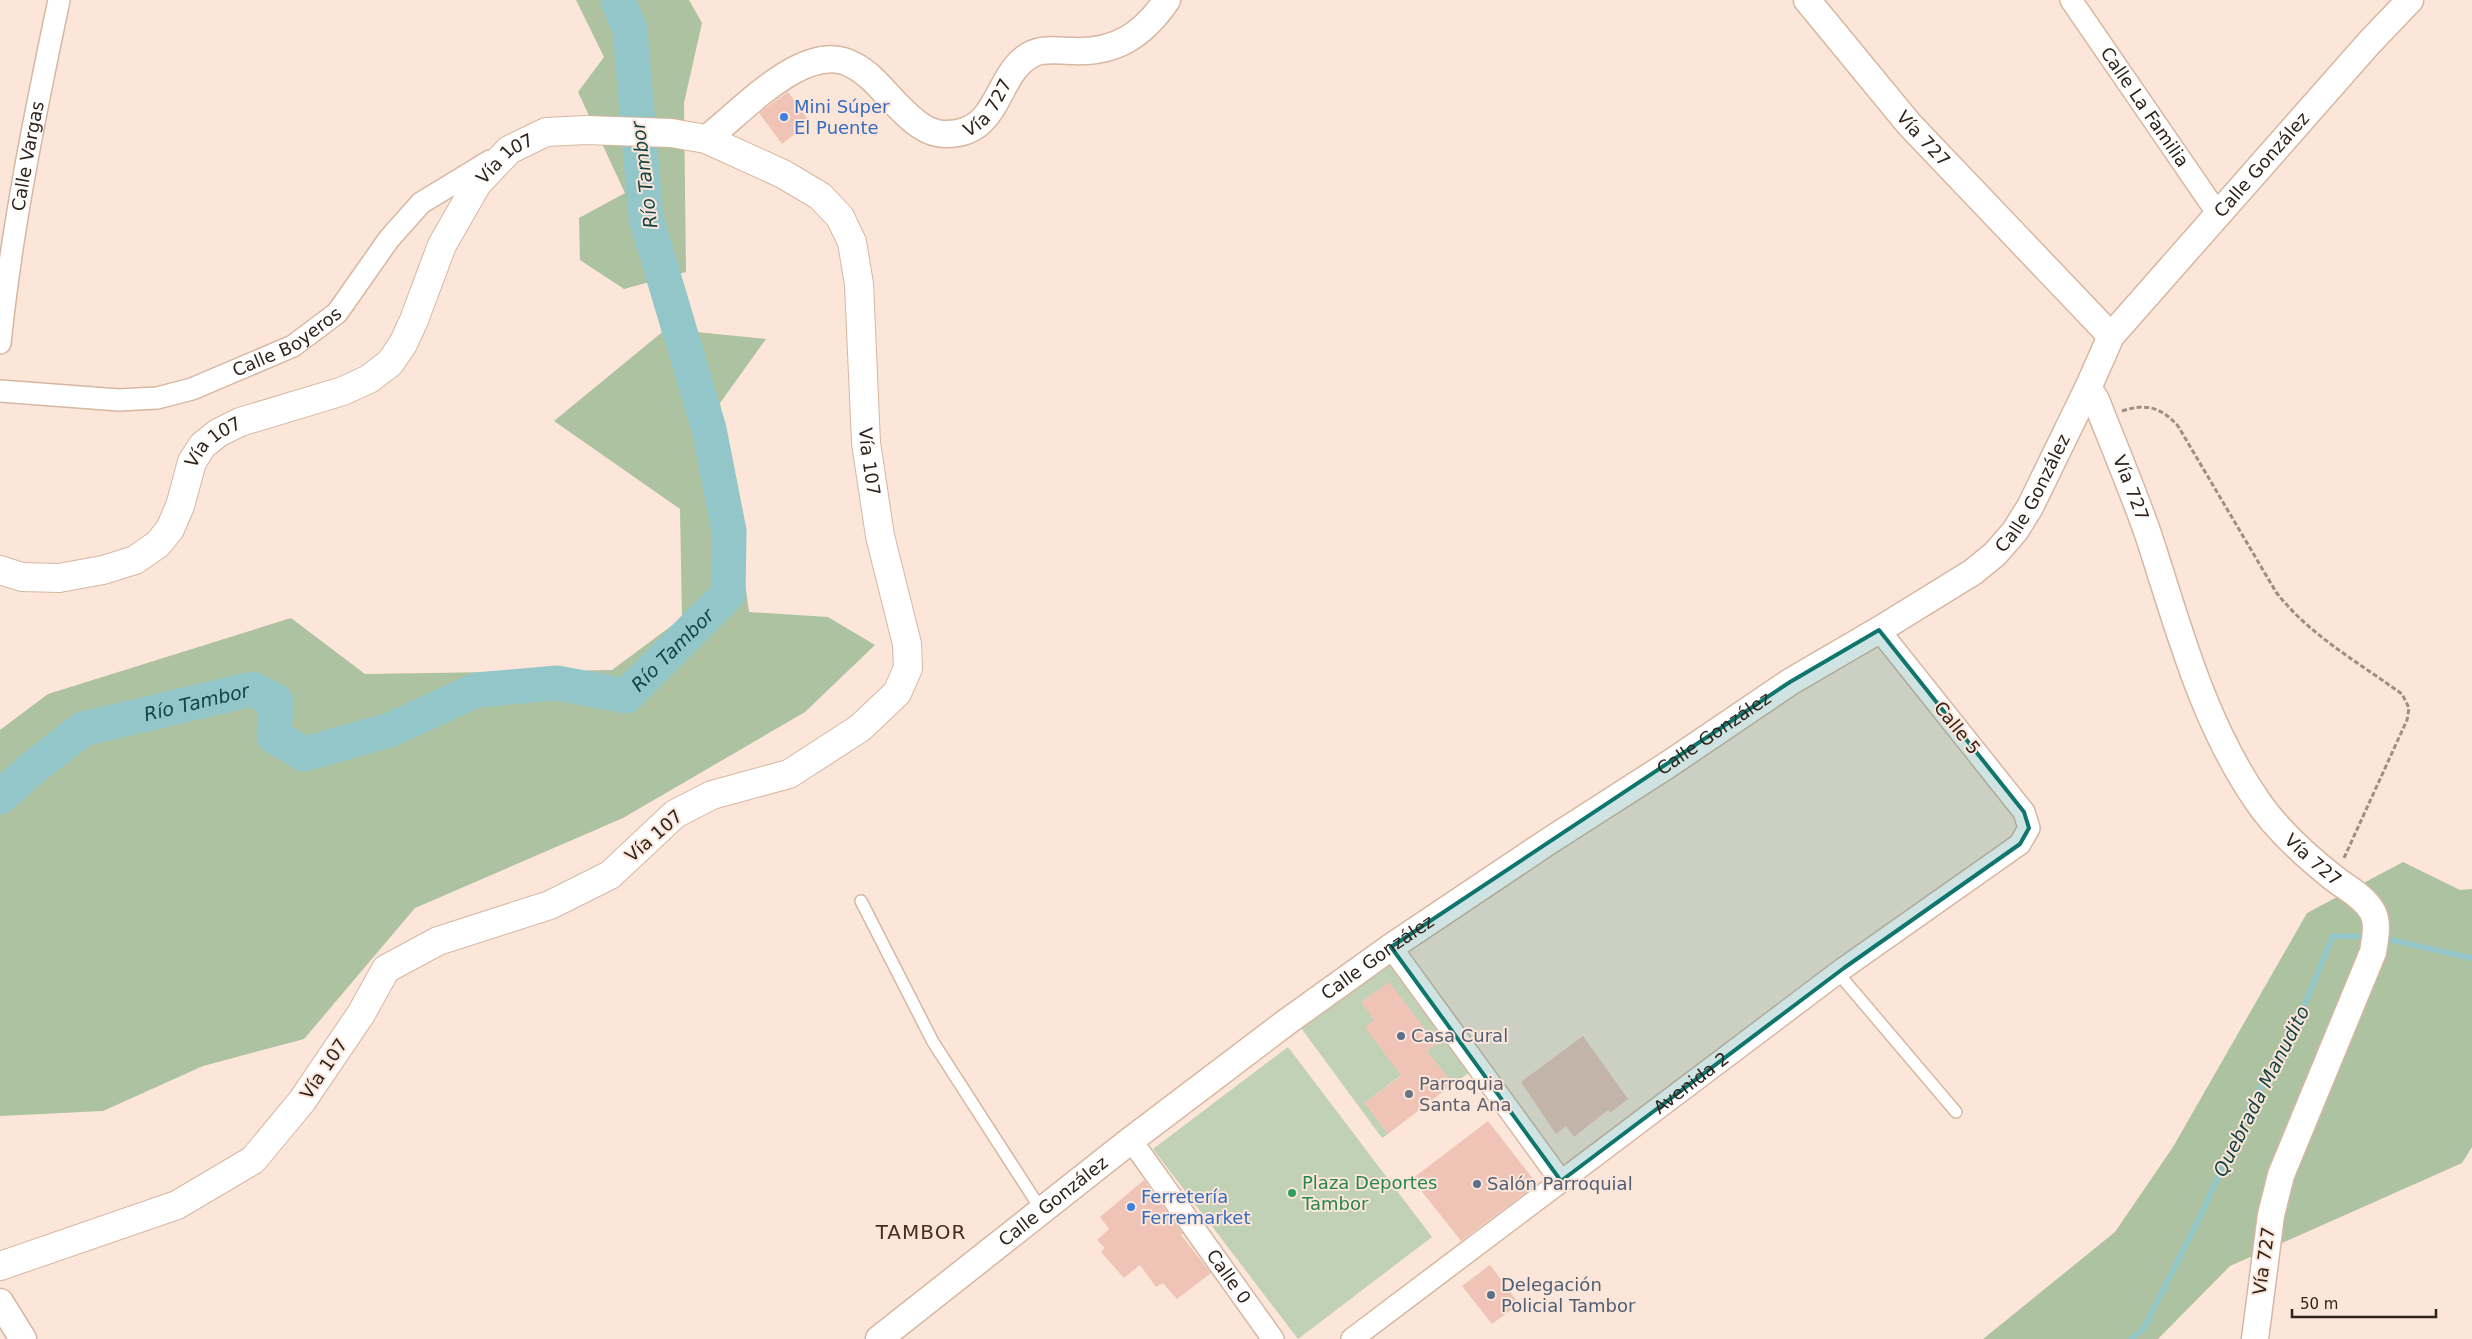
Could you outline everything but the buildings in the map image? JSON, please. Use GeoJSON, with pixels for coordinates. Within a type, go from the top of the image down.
{"type":"FeatureCollection","features":[{"type":"Feature","properties":{"kind":"main road","name":"Vía 107"},"geometry":{"type":"LineString","coordinates":[[0,570],[22,577],[60,578],[103,570],[135,560],[158,544],[170,529],[180,506],[192,462],[202,446],[218,433],[240,422],[343,391],[369,379],[390,363],[403,344],[414,320],[442,245],[459,211],[477,184],[509,150],[546,132],[586,130],[670,133],[706,139],[783,174],[820,196],[840,216],[852,242],[859,284],[866,443],[880,536],[907,644],[908,668],[897,693],[860,728],[789,774],[712,795],[675,814],[610,875],[550,905],[438,941],[386,969],[361,1014],[302,1102],[253,1160],[177,1205],[0,1266]]}},
{"type":"Feature","properties":{"kind":"street","name":"Calle Vargas"},"geometry":{"type":"LineString","coordinates":[[0,343],[7,275],[23,175],[59,0]]}},
{"type":"Feature","properties":{"kind":"street","name":"Vía 727"},"geometry":{"type":"LineString","coordinates":[[706,139],[788,72],[809,63],[831,59],[854,65],[902,110],[927,130],[944,134],[969,130],[991,112],[1014,70],[1030,54],[1049,50],[1081,52],[1104,49],[1129,40],[1151,23],[1167,0]]}},
{"type":"Feature","properties":{"kind":"street","name":"Vía 727"},"geometry":{"type":"LineString","coordinates":[[1807,0],[1909,124],[2111,336]]}},
{"type":"Feature","properties":{"kind":"street","name":"Calle La Familia"},"geometry":{"type":"LineString","coordinates":[[2071,0],[2218,214]]}},
{"type":"Feature","properties":{"kind":"street","name":"Calle González"},"geometry":{"type":"LineString","coordinates":[[879,1339],[1131,1140],[1288,1021],[1391,947],[1546,842],[1669,764],[1790,682],[1879,630],[1972,572],[1995,554],[2030,507],[2111,336],[2369,43],[2410,0]]}},
{"type":"Feature","properties":{"kind":"street","name":"Calle Boyeros"},"geometry":{"type":"LineString","coordinates":[[0,391],[119,400],[157,398],[192,389],[293,346],[337,313],[389,239],[422,203],[509,150]]}},
{"type":"Feature","properties":{"kind":"street","name":"Vía 727"},"geometry":{"type":"LineString","coordinates":[[2088,388],[2096,400],[2147,531],[2198,686],[2222,743],[2257,801],[2287,836],[2335,879],[2361,898],[2373,912],[2376,930],[2374,952],[2281,1175],[2271,1215],[2255,1339]]}},
{"type":"Feature","properties":{"kind":"street","name":"Calle 5"},"geometry":{"type":"LineString","coordinates":[[1879,630],[2024,812],[2028,828]]}},
{"type":"Feature","properties":{"kind":"street","name":"Avenida 2"},"geometry":{"type":"LineString","coordinates":[[1352,1339],[1838,973],[2020,844],[2028,828]]}},
{"type":"Feature","properties":{"kind":"street"},"geometry":{"type":"LineString","coordinates":[[1391,947],[1560,1181]]}},
{"type":"Feature","properties":{"kind":"street","name":"Calle 0"},"geometry":{"type":"LineString","coordinates":[[1131,1140],[1273,1339]]}},
{"type":"Feature","properties":{"kind":"street"},"geometry":{"type":"LineString","coordinates":[[2,1309],[23,1339]]}},
{"type":"Feature","properties":{"kind":"lane"},"geometry":{"type":"LineString","coordinates":[[861,901],[933,1042],[1042,1211]]}},
{"type":"Feature","properties":{"kind":"lane"},"geometry":{"type":"LineString","coordinates":[[1838,973],[1956,1112]]}},
{"type":"Feature","properties":{"kind":"path"},"geometry":{"type":"LineString","coordinates":[[2106,426],[2121,412],[2137,406],[2158,408],[2168,416],[2178,426],[2276,592],[2290,610],[2308,626],[2402,694],[2409,708],[2408,720],[2335,879]]}},
{"type":"Feature","properties":{"kind":"highlighted area"},"geometry":{"type":"Polygon","coordinates":[[[1879,630],[2024,812],[2029,828],[2020,844],[1844,968],[1561,1181],[1391,947],[1790,682],[1879,630]]]}},
{"type":"Feature","properties":{"kind":"green space"},"geometry":{"type":"Polygon","coordinates":[[[576,0],[689,0],[702,23],[684,103],[686,272],[624,289],[580,260],[579,218],[625,193],[578,92],[604,57],[576,0]]]}},
{"type":"Feature","properties":{"kind":"green space"},"geometry":{"type":"Polygon","coordinates":[[[666,329],[766,339],[720,403],[749,612],[828,617],[875,645],[805,712],[623,818],[415,908],[304,1039],[203,1066],[103,1111],[0,1116],[0,730],[48,694],[291,618],[365,674],[612,670],[682,618],[680,509],[554,421],[666,329]]]}},
{"type":"Feature","properties":{"kind":"green space"},"geometry":{"type":"Polygon","coordinates":[[[2403,862],[2460,890],[2472,889],[2472,1147],[2462,1163],[2230,1266],[2158,1339],[1983,1339],[2115,1232],[2173,1147],[2307,913],[2403,862]]]}},
{"type":"Feature","properties":{"kind":"green space"},"geometry":{"type":"Polygon","coordinates":[[[1388,963],[1472,1071],[1453,1084],[1429,1054],[1365,1103],[1388,1134],[1382,1138],[1301,1028],[1388,963]]]}},
{"type":"Feature","properties":{"kind":"green space","name":"Plaza Deportes Tambor"},"geometry":{"type":"Polygon","coordinates":[[[1288,1047],[1432,1237],[1298,1339],[1153,1149],[1288,1047]]]}},
{"type":"Feature","properties":{"kind":"waterway","name":"Río Tambor"},"geometry":{"type":"LineString","coordinates":[[0,797],[35,766],[83,729],[252,689],[276,701],[274,736],[304,754],[390,730],[476,690],[557,683],[626,696],[728,594],[729,531],[709,429],[646,218],[630,30],[618,0]]}},
{"type":"Feature","properties":{"kind":"waterway","name":"Quebrada Manudito"},"geometry":{"type":"LineString","coordinates":[[2131,1339],[2144,1328],[2202,1213],[2251,1103],[2287,1047],[2333,936],[2370,937]]}},
{"type":"Feature","properties":{"kind":"waterway","name":"Quebrada Manudito"},"geometry":{"type":"LineString","coordinates":[[2382,938],[2472,958]]}},
{"type":"Feature","properties":{"kind":"place","name":"Mini Súper El Puente"},"geometry":{"type":"Point","coordinates":[784,117]}},
{"type":"Feature","properties":{"kind":"place","name":"Casa Cural"},"geometry":{"type":"Point","coordinates":[1401,1036]}},
{"type":"Feature","properties":{"kind":"place","name":"Parroquia Santa Ana"},"geometry":{"type":"Point","coordinates":[1409,1094]}},
{"type":"Feature","properties":{"kind":"place","name":"Salón Parroquial"},"geometry":{"type":"Point","coordinates":[1477,1184]}},
{"type":"Feature","properties":{"kind":"place","name":"Plaza Deportes Tambor"},"geometry":{"type":"Point","coordinates":[1292,1193]}},
{"type":"Feature","properties":{"kind":"place","name":"Ferretería Ferremarket"},"geometry":{"type":"Point","coordinates":[1131,1207]}},
{"type":"Feature","properties":{"kind":"place","name":"Delegación Policial Tambor"},"geometry":{"type":"Point","coordinates":[1491,1295]}},
{"type":"Feature","properties":{"kind":"district","name":"TAMBOR"},"geometry":{"type":"Point","coordinates":[921,1232]}}]}
